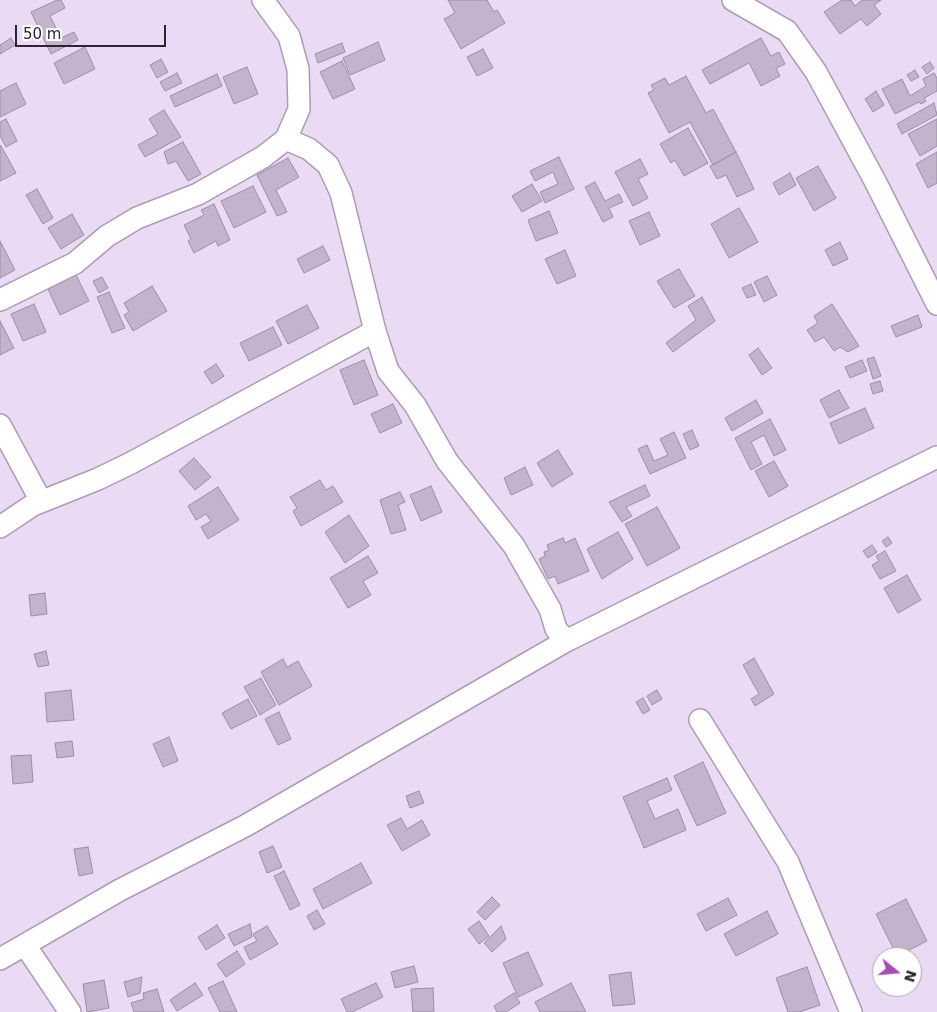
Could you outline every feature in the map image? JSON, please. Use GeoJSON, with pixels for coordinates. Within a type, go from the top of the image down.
{"type":"FeatureCollection","features":[{"type":"Feature","properties":{"kind":"street"},"geometry":{"type":"LineString","coordinates":[[0,300],[75,263],[107,236],[137,218],[198,194],[263,157],[286,139],[299,109],[298,69],[289,36],[263,0]]}},
{"type":"Feature","properties":{"kind":"street"},"geometry":{"type":"LineString","coordinates":[[743,3],[787,31],[816,72],[875,181],[937,304]]}},
{"type":"Feature","properties":{"kind":"street"},"geometry":{"type":"LineString","coordinates":[[286,139],[309,149],[328,165],[341,193],[375,331],[388,371],[415,404],[447,461],[514,546],[550,609],[556,629],[566,641]]}},
{"type":"Feature","properties":{"kind":"street"},"geometry":{"type":"LineString","coordinates":[[0,527],[41,501],[98,479],[131,463],[375,331]]}},
{"type":"Feature","properties":{"kind":"street"},"geometry":{"type":"LineString","coordinates":[[0,425],[41,501]]}},
{"type":"Feature","properties":{"kind":"street"},"geometry":{"type":"LineString","coordinates":[[0,959],[112,895],[244,826],[566,641],[937,457]]}},
{"type":"Feature","properties":{"kind":"street"},"geometry":{"type":"LineString","coordinates":[[700,720],[788,862],[851,1012]]}},
{"type":"Feature","properties":{"kind":"street"},"geometry":{"type":"LineString","coordinates":[[25,945],[70,1012]]}},
{"type":"Feature","properties":{"kind":"building"},"geometry":{"type":"Polygon","coordinates":[[[61,0],[65,8],[50,16],[61,38],[74,32],[78,40],[51,54],[31,12],[61,0]]]}},
{"type":"Feature","properties":{"kind":"building"},"geometry":{"type":"Polygon","coordinates":[[[448,0],[487,0],[494,12],[497,10],[505,23],[461,49],[444,19],[455,13],[448,0]]]}},
{"type":"Feature","properties":{"kind":"building"},"geometry":{"type":"Polygon","coordinates":[[[842,0],[851,0],[855,6],[862,0],[881,0],[874,5],[881,14],[867,26],[861,19],[840,34],[824,12],[842,0]]]}},
{"type":"Feature","properties":{"kind":"building"},"geometry":{"type":"Polygon","coordinates":[[[11,38],[15,45],[0,54],[0,45],[11,38]]]}},
{"type":"Feature","properties":{"kind":"building"},"geometry":{"type":"Polygon","coordinates":[[[761,38],[771,56],[779,52],[785,64],[776,68],[780,76],[761,86],[749,63],[710,84],[702,70],[761,38]]]}},
{"type":"Feature","properties":{"kind":"building"},"geometry":{"type":"Polygon","coordinates":[[[378,42],[385,60],[350,75],[343,58],[378,42]]]}},
{"type":"Feature","properties":{"kind":"building"},"geometry":{"type":"Polygon","coordinates":[[[342,43],[345,52],[318,63],[315,54],[342,43]]]}},
{"type":"Feature","properties":{"kind":"building"},"geometry":{"type":"Polygon","coordinates":[[[85,47],[95,69],[64,84],[54,63],[85,47]]]}},
{"type":"Feature","properties":{"kind":"building"},"geometry":{"type":"Polygon","coordinates":[[[483,49],[493,68],[477,76],[467,57],[483,49]]]}},
{"type":"Feature","properties":{"kind":"building"},"geometry":{"type":"Polygon","coordinates":[[[161,59],[168,72],[157,78],[150,65],[161,59]]]}},
{"type":"Feature","properties":{"kind":"building"},"geometry":{"type":"Polygon","coordinates":[[[342,61],[355,89],[333,99],[320,72],[342,61]]]}},
{"type":"Feature","properties":{"kind":"building"},"geometry":{"type":"Polygon","coordinates":[[[930,62],[934,68],[927,74],[922,67],[930,62]]]}},
{"type":"Feature","properties":{"kind":"building"},"geometry":{"type":"Polygon","coordinates":[[[247,67],[258,94],[234,104],[223,77],[247,67]]]}},
{"type":"Feature","properties":{"kind":"building"},"geometry":{"type":"Polygon","coordinates":[[[915,70],[919,77],[911,81],[907,75],[915,70]]]}},
{"type":"Feature","properties":{"kind":"building"},"geometry":{"type":"Polygon","coordinates":[[[177,73],[182,83],[165,91],[160,82],[177,73]]]}},
{"type":"Feature","properties":{"kind":"building"},"geometry":{"type":"Polygon","coordinates":[[[934,73],[937,78],[937,91],[924,98],[926,101],[921,104],[919,102],[895,114],[882,89],[902,79],[910,96],[926,86],[923,79],[934,73]]]}},
{"type":"Feature","properties":{"kind":"building"},"geometry":{"type":"Polygon","coordinates":[[[217,74],[222,86],[175,107],[170,96],[217,74]]]}},
{"type":"Feature","properties":{"kind":"building"},"geometry":{"type":"Polygon","coordinates":[[[686,76],[706,113],[713,109],[736,152],[713,165],[690,122],[669,133],[648,93],[654,90],[651,85],[665,78],[669,85],[686,76]]]}},
{"type":"Feature","properties":{"kind":"building"},"geometry":{"type":"Polygon","coordinates":[[[16,83],[26,104],[0,117],[0,91],[16,83]]]}},
{"type":"Feature","properties":{"kind":"building"},"geometry":{"type":"Polygon","coordinates":[[[876,91],[884,105],[873,112],[865,99],[876,91]]]}},
{"type":"Feature","properties":{"kind":"building"},"geometry":{"type":"Polygon","coordinates":[[[934,103],[937,115],[902,134],[897,124],[934,103]]]}},
{"type":"Feature","properties":{"kind":"building"},"geometry":{"type":"Polygon","coordinates":[[[164,110],[181,137],[145,157],[138,145],[158,134],[149,119],[164,110]]]}},
{"type":"Feature","properties":{"kind":"building"},"geometry":{"type":"Polygon","coordinates":[[[6,119],[17,141],[6,147],[0,136],[0,122],[6,119]]]}},
{"type":"Feature","properties":{"kind":"building"},"geometry":{"type":"Polygon","coordinates":[[[937,119],[937,146],[920,156],[908,134],[937,119]]]}},
{"type":"Feature","properties":{"kind":"building"},"geometry":{"type":"Polygon","coordinates":[[[688,128],[708,163],[684,176],[675,160],[671,163],[660,144],[688,128]]]}},
{"type":"Feature","properties":{"kind":"building"},"geometry":{"type":"Polygon","coordinates":[[[183,142],[201,174],[188,181],[176,161],[168,164],[164,152],[183,142]]]}},
{"type":"Feature","properties":{"kind":"building"},"geometry":{"type":"Polygon","coordinates":[[[0,146],[16,173],[0,181],[0,146]]]}},
{"type":"Feature","properties":{"kind":"building"},"geometry":{"type":"Polygon","coordinates":[[[736,152],[754,189],[737,197],[726,175],[717,179],[710,166],[736,152]]]}},
{"type":"Feature","properties":{"kind":"building"},"geometry":{"type":"Polygon","coordinates":[[[937,152],[937,183],[928,188],[916,164],[937,152]]]}},
{"type":"Feature","properties":{"kind":"building"},"geometry":{"type":"Polygon","coordinates":[[[559,157],[574,189],[545,203],[540,192],[558,184],[553,172],[535,181],[530,171],[559,157]]]}},
{"type":"Feature","properties":{"kind":"building"},"geometry":{"type":"Polygon","coordinates":[[[288,158],[299,177],[276,190],[287,212],[277,216],[257,175],[288,158]]]}},
{"type":"Feature","properties":{"kind":"building"},"geometry":{"type":"Polygon","coordinates":[[[640,159],[648,174],[638,179],[648,198],[633,206],[615,172],[640,159]]]}},
{"type":"Feature","properties":{"kind":"building"},"geometry":{"type":"Polygon","coordinates":[[[818,166],[836,198],[814,211],[796,178],[818,166]]]}},
{"type":"Feature","properties":{"kind":"building"},"geometry":{"type":"Polygon","coordinates":[[[790,173],[796,185],[779,195],[773,183],[790,173]]]}},
{"type":"Feature","properties":{"kind":"building"},"geometry":{"type":"Polygon","coordinates":[[[595,182],[605,201],[619,194],[623,202],[609,208],[613,217],[603,222],[585,187],[595,182]]]}},
{"type":"Feature","properties":{"kind":"building"},"geometry":{"type":"Polygon","coordinates":[[[532,184],[542,201],[522,212],[512,196],[532,184]]]}},
{"type":"Feature","properties":{"kind":"building"},"geometry":{"type":"Polygon","coordinates":[[[253,186],[266,212],[234,228],[221,201],[253,186]]]}},
{"type":"Feature","properties":{"kind":"building"},"geometry":{"type":"Polygon","coordinates":[[[37,189],[53,218],[43,224],[26,195],[37,189]]]}},
{"type":"Feature","properties":{"kind":"building"},"geometry":{"type":"Polygon","coordinates":[[[214,204],[230,240],[218,246],[216,241],[194,253],[188,241],[191,239],[184,225],[204,215],[201,210],[214,204]]]}},
{"type":"Feature","properties":{"kind":"building"},"geometry":{"type":"Polygon","coordinates":[[[739,208],[758,242],[729,258],[711,224],[739,208]]]}},
{"type":"Feature","properties":{"kind":"building"},"geometry":{"type":"Polygon","coordinates":[[[549,211],[558,233],[536,241],[528,220],[549,211]]]}},
{"type":"Feature","properties":{"kind":"building"},"geometry":{"type":"Polygon","coordinates":[[[649,212],[660,236],[640,245],[629,221],[649,212]]]}},
{"type":"Feature","properties":{"kind":"building"},"geometry":{"type":"Polygon","coordinates":[[[72,214],[84,235],[61,249],[48,228],[72,214]]]}},
{"type":"Feature","properties":{"kind":"building"},"geometry":{"type":"Polygon","coordinates":[[[0,241],[15,270],[0,278],[0,241]]]}},
{"type":"Feature","properties":{"kind":"building"},"geometry":{"type":"Polygon","coordinates":[[[840,242],[848,259],[833,266],[825,250],[840,242]]]}},
{"type":"Feature","properties":{"kind":"building"},"geometry":{"type":"Polygon","coordinates":[[[323,246],[330,260],[304,273],[297,259],[323,246]]]}},
{"type":"Feature","properties":{"kind":"building"},"geometry":{"type":"Polygon","coordinates":[[[565,250],[576,276],[557,284],[545,259],[565,250]]]}},
{"type":"Feature","properties":{"kind":"building"},"geometry":{"type":"Polygon","coordinates":[[[679,269],[695,296],[674,308],[657,281],[679,269]]]}},
{"type":"Feature","properties":{"kind":"building"},"geometry":{"type":"Polygon","coordinates":[[[76,275],[89,301],[60,315],[48,289],[76,275]]]}},
{"type":"Feature","properties":{"kind":"building"},"geometry":{"type":"Polygon","coordinates":[[[767,276],[777,295],[764,302],[754,282],[767,276]]]}},
{"type":"Feature","properties":{"kind":"building"},"geometry":{"type":"Polygon","coordinates":[[[102,277],[108,288],[99,293],[93,281],[102,277]]]}},
{"type":"Feature","properties":{"kind":"building"},"geometry":{"type":"Polygon","coordinates":[[[751,284],[756,295],[747,298],[742,288],[751,284]]]}},
{"type":"Feature","properties":{"kind":"building"},"geometry":{"type":"Polygon","coordinates":[[[152,286],[167,311],[133,331],[124,315],[129,312],[124,303],[152,286]]]}},
{"type":"Feature","properties":{"kind":"building"},"geometry":{"type":"Polygon","coordinates":[[[109,292],[125,328],[112,333],[97,297],[109,292]]]}},
{"type":"Feature","properties":{"kind":"building"},"geometry":{"type":"Polygon","coordinates":[[[702,297],[715,321],[673,352],[666,343],[696,320],[688,306],[702,297]]]}},
{"type":"Feature","properties":{"kind":"building"},"geometry":{"type":"Polygon","coordinates":[[[34,304],[46,332],[23,341],[11,314],[34,304]]]}},
{"type":"Feature","properties":{"kind":"building"},"geometry":{"type":"Polygon","coordinates":[[[832,304],[859,346],[848,352],[840,347],[834,351],[824,337],[815,342],[807,330],[818,323],[814,316],[832,304]]]}},
{"type":"Feature","properties":{"kind":"building"},"geometry":{"type":"Polygon","coordinates":[[[307,305],[319,328],[288,344],[276,321],[307,305]]]}},
{"type":"Feature","properties":{"kind":"building"},"geometry":{"type":"Polygon","coordinates":[[[918,315],[922,327],[896,337],[891,326],[918,315]]]}},
{"type":"Feature","properties":{"kind":"building"},"geometry":{"type":"Polygon","coordinates":[[[0,321],[14,348],[0,355],[0,321]]]}},
{"type":"Feature","properties":{"kind":"building"},"geometry":{"type":"Polygon","coordinates":[[[273,327],[282,345],[249,361],[240,343],[273,327]]]}},
{"type":"Feature","properties":{"kind":"building"},"geometry":{"type":"Polygon","coordinates":[[[758,348],[772,368],[762,375],[749,355],[758,348]]]}},
{"type":"Feature","properties":{"kind":"building"},"geometry":{"type":"Polygon","coordinates":[[[874,357],[881,376],[873,379],[867,359],[874,357]]]}},
{"type":"Feature","properties":{"kind":"building"},"geometry":{"type":"Polygon","coordinates":[[[364,360],[378,395],[354,405],[340,370],[364,360]]]}},
{"type":"Feature","properties":{"kind":"building"},"geometry":{"type":"Polygon","coordinates":[[[862,360],[867,371],[850,378],[845,367],[862,360]]]}},
{"type":"Feature","properties":{"kind":"building"},"geometry":{"type":"Polygon","coordinates":[[[216,364],[224,376],[212,384],[204,372],[216,364]]]}},
{"type":"Feature","properties":{"kind":"building"},"geometry":{"type":"Polygon","coordinates":[[[880,381],[883,391],[873,394],[870,384],[880,381]]]}},
{"type":"Feature","properties":{"kind":"building"},"geometry":{"type":"Polygon","coordinates":[[[839,390],[849,408],[829,418],[820,400],[839,390]]]}},
{"type":"Feature","properties":{"kind":"building"},"geometry":{"type":"Polygon","coordinates":[[[756,400],[763,413],[732,431],[725,418],[756,400]]]}},
{"type":"Feature","properties":{"kind":"building"},"geometry":{"type":"Polygon","coordinates":[[[393,404],[402,423],[380,433],[371,414],[393,404]]]}},
{"type":"Feature","properties":{"kind":"building"},"geometry":{"type":"Polygon","coordinates":[[[865,408],[874,428],[839,444],[830,423],[865,408]]]}},
{"type":"Feature","properties":{"kind":"building"},"geometry":{"type":"Polygon","coordinates":[[[770,419],[786,450],[774,456],[764,435],[751,442],[762,464],[751,470],[735,438],[770,419]]]}},
{"type":"Feature","properties":{"kind":"building"},"geometry":{"type":"Polygon","coordinates":[[[692,430],[699,446],[690,450],[683,434],[692,430]]]}},
{"type":"Feature","properties":{"kind":"building"},"geometry":{"type":"Polygon","coordinates":[[[674,432],[686,458],[650,474],[638,449],[647,445],[654,461],[668,455],[660,439],[674,432]]]}},
{"type":"Feature","properties":{"kind":"building"},"geometry":{"type":"Polygon","coordinates":[[[558,450],[573,474],[552,487],[537,463],[558,450]]]}},
{"type":"Feature","properties":{"kind":"building"},"geometry":{"type":"Polygon","coordinates":[[[194,458],[211,477],[195,490],[179,471],[194,458]]]}},
{"type":"Feature","properties":{"kind":"building"},"geometry":{"type":"Polygon","coordinates":[[[774,461],[788,486],[769,497],[755,471],[774,461]]]}},
{"type":"Feature","properties":{"kind":"building"},"geometry":{"type":"Polygon","coordinates":[[[525,467],[533,485],[511,495],[504,478],[525,467]]]}},
{"type":"Feature","properties":{"kind":"building"},"geometry":{"type":"Polygon","coordinates":[[[320,480],[326,490],[333,486],[343,502],[301,526],[293,511],[297,508],[290,497],[320,480]]]}},
{"type":"Feature","properties":{"kind":"building"},"geometry":{"type":"Polygon","coordinates":[[[645,485],[650,496],[626,507],[632,516],[622,522],[609,502],[645,485]]]}},
{"type":"Feature","properties":{"kind":"building"},"geometry":{"type":"Polygon","coordinates":[[[431,486],[442,512],[421,521],[410,495],[431,486]]]}},
{"type":"Feature","properties":{"kind":"building"},"geometry":{"type":"Polygon","coordinates":[[[218,487],[239,520],[208,539],[201,527],[211,521],[206,514],[196,520],[188,506],[218,487]]]}},
{"type":"Feature","properties":{"kind":"building"},"geometry":{"type":"Polygon","coordinates":[[[400,492],[405,502],[398,505],[406,530],[391,534],[380,500],[400,492]]]}},
{"type":"Feature","properties":{"kind":"building"},"geometry":{"type":"Polygon","coordinates":[[[657,507],[680,548],[647,566],[625,524],[657,507]]]}},
{"type":"Feature","properties":{"kind":"building"},"geometry":{"type":"Polygon","coordinates":[[[349,515],[369,546],[345,563],[325,532],[349,515]]]}},
{"type":"Feature","properties":{"kind":"building"},"geometry":{"type":"Polygon","coordinates":[[[618,532],[633,559],[602,579],[587,549],[618,532]]]}},
{"type":"Feature","properties":{"kind":"building"},"geometry":{"type":"Polygon","coordinates":[[[888,537],[892,543],[886,547],[882,541],[888,537]]]}},
{"type":"Feature","properties":{"kind":"building"},"geometry":{"type":"Polygon","coordinates":[[[563,538],[565,543],[575,538],[589,571],[558,584],[555,576],[548,579],[539,559],[545,556],[544,552],[549,550],[547,545],[563,538]]]}},
{"type":"Feature","properties":{"kind":"building"},"geometry":{"type":"Polygon","coordinates":[[[872,545],[877,552],[868,558],[863,551],[872,545]]]}},
{"type":"Feature","properties":{"kind":"building"},"geometry":{"type":"Polygon","coordinates":[[[885,551],[896,571],[880,579],[872,565],[879,561],[876,556],[885,551]]]}},
{"type":"Feature","properties":{"kind":"building"},"geometry":{"type":"Polygon","coordinates":[[[368,556],[378,573],[363,581],[371,595],[348,608],[330,578],[368,556]]]}},
{"type":"Feature","properties":{"kind":"building"},"geometry":{"type":"Polygon","coordinates":[[[907,575],[921,600],[898,613],[884,588],[907,575]]]}},
{"type":"Feature","properties":{"kind":"building"},"geometry":{"type":"Polygon","coordinates":[[[45,593],[47,614],[31,616],[29,595],[45,593]]]}},
{"type":"Feature","properties":{"kind":"building"},"geometry":{"type":"Polygon","coordinates":[[[46,651],[49,665],[38,667],[34,654],[46,651]]]}},
{"type":"Feature","properties":{"kind":"building"},"geometry":{"type":"Polygon","coordinates":[[[754,658],[774,694],[755,706],[751,699],[759,694],[743,665],[754,658]]]}},
{"type":"Feature","properties":{"kind":"building"},"geometry":{"type":"Polygon","coordinates":[[[283,659],[287,667],[298,661],[312,686],[279,705],[261,672],[283,659]]]}},
{"type":"Feature","properties":{"kind":"building"},"geometry":{"type":"Polygon","coordinates":[[[261,678],[276,705],[260,715],[244,687],[261,678]]]}},
{"type":"Feature","properties":{"kind":"building"},"geometry":{"type":"Polygon","coordinates":[[[71,690],[74,720],[47,722],[45,693],[71,690]]]}},
{"type":"Feature","properties":{"kind":"building"},"geometry":{"type":"Polygon","coordinates":[[[657,690],[662,699],[652,705],[647,696],[657,690]]]}},
{"type":"Feature","properties":{"kind":"building"},"geometry":{"type":"Polygon","coordinates":[[[643,698],[650,710],[643,714],[636,702],[643,698]]]}},
{"type":"Feature","properties":{"kind":"building"},"geometry":{"type":"Polygon","coordinates":[[[248,699],[257,716],[231,729],[222,713],[248,699]]]}},
{"type":"Feature","properties":{"kind":"building"},"geometry":{"type":"Polygon","coordinates":[[[279,712],[291,739],[278,745],[265,719],[279,712]]]}},
{"type":"Feature","properties":{"kind":"building"},"geometry":{"type":"Polygon","coordinates":[[[169,737],[178,761],[163,767],[153,744],[169,737]]]}},
{"type":"Feature","properties":{"kind":"building"},"geometry":{"type":"Polygon","coordinates":[[[72,741],[74,756],[57,758],[55,743],[72,741]]]}},
{"type":"Feature","properties":{"kind":"building"},"geometry":{"type":"Polygon","coordinates":[[[31,755],[33,782],[13,784],[11,756],[31,755]]]}},
{"type":"Feature","properties":{"kind":"building"},"geometry":{"type":"Polygon","coordinates":[[[703,762],[726,813],[697,826],[674,776],[703,762]]]}},
{"type":"Feature","properties":{"kind":"building"},"geometry":{"type":"Polygon","coordinates":[[[667,778],[672,790],[647,801],[655,819],[678,809],[686,830],[644,848],[623,797],[667,778]]]}},
{"type":"Feature","properties":{"kind":"building"},"geometry":{"type":"Polygon","coordinates":[[[419,791],[424,803],[410,808],[406,796],[419,791]]]}},
{"type":"Feature","properties":{"kind":"building"},"geometry":{"type":"Polygon","coordinates":[[[401,818],[407,829],[422,820],[430,835],[402,851],[387,825],[401,818]]]}},
{"type":"Feature","properties":{"kind":"building"},"geometry":{"type":"Polygon","coordinates":[[[273,846],[282,867],[267,873],[259,852],[273,846]]]}},
{"type":"Feature","properties":{"kind":"building"},"geometry":{"type":"Polygon","coordinates":[[[88,847],[93,873],[79,876],[74,849],[88,847]]]}},
{"type":"Feature","properties":{"kind":"building"},"geometry":{"type":"Polygon","coordinates":[[[361,863],[372,883],[323,909],[313,889],[361,863]]]}},
{"type":"Feature","properties":{"kind":"building"},"geometry":{"type":"Polygon","coordinates":[[[284,871],[300,905],[290,910],[274,876],[284,871]]]}},
{"type":"Feature","properties":{"kind":"building"},"geometry":{"type":"Polygon","coordinates":[[[492,897],[500,905],[485,920],[477,912],[492,897]]]}},
{"type":"Feature","properties":{"kind":"building"},"geometry":{"type":"Polygon","coordinates":[[[728,898],[737,915],[706,931],[697,914],[728,898]]]}},
{"type":"Feature","properties":{"kind":"building"},"geometry":{"type":"Polygon","coordinates":[[[906,899],[927,941],[915,947],[892,947],[876,914],[906,899]]]}},
{"type":"Feature","properties":{"kind":"building"},"geometry":{"type":"Polygon","coordinates":[[[317,910],[325,924],[314,930],[307,916],[317,910]]]}},
{"type":"Feature","properties":{"kind":"building"},"geometry":{"type":"Polygon","coordinates":[[[767,911],[778,934],[736,956],[724,934],[767,911]]]}},
{"type":"Feature","properties":{"kind":"building"},"geometry":{"type":"Polygon","coordinates":[[[479,921],[489,936],[479,944],[468,929],[479,921]]]}},
{"type":"Feature","properties":{"kind":"building"},"geometry":{"type":"Polygon","coordinates":[[[250,924],[252,937],[234,946],[228,934],[250,924]]]}},
{"type":"Feature","properties":{"kind":"building"},"geometry":{"type":"Polygon","coordinates":[[[217,925],[225,938],[206,950],[198,937],[217,925]]]}},
{"type":"Feature","properties":{"kind":"building"},"geometry":{"type":"Polygon","coordinates":[[[267,926],[278,944],[250,960],[244,947],[257,941],[253,934],[267,926]]]}},
{"type":"Feature","properties":{"kind":"building"},"geometry":{"type":"Polygon","coordinates":[[[501,926],[506,939],[492,952],[484,943],[501,926]]]}},
{"type":"Feature","properties":{"kind":"building"},"geometry":{"type":"Polygon","coordinates":[[[237,951],[245,964],[226,977],[217,964],[237,951]]]}},
{"type":"Feature","properties":{"kind":"building"},"geometry":{"type":"Polygon","coordinates":[[[528,952],[543,985],[518,997],[503,963],[528,952]]]}},
{"type":"Feature","properties":{"kind":"building"},"geometry":{"type":"Polygon","coordinates":[[[414,966],[418,982],[395,988],[391,972],[414,966]]]}},
{"type":"Feature","properties":{"kind":"building"},"geometry":{"type":"Polygon","coordinates":[[[807,967],[820,1005],[799,1012],[788,1012],[776,978],[807,967]]]}},
{"type":"Feature","properties":{"kind":"building"},"geometry":{"type":"Polygon","coordinates":[[[631,972],[635,1004],[613,1006],[609,975],[631,972]]]}},
{"type":"Feature","properties":{"kind":"building"},"geometry":{"type":"Polygon","coordinates":[[[142,977],[140,993],[128,997],[124,982],[142,977]]]}},
{"type":"Feature","properties":{"kind":"building"},"geometry":{"type":"Polygon","coordinates":[[[104,980],[109,1008],[87,1012],[83,984],[104,980]]]}},
{"type":"Feature","properties":{"kind":"building"},"geometry":{"type":"Polygon","coordinates":[[[223,981],[237,1012],[220,1012],[208,988],[223,981]]]}},
{"type":"Feature","properties":{"kind":"building"},"geometry":{"type":"Polygon","coordinates":[[[195,983],[203,995],[177,1011],[170,1000],[195,983]]]}},
{"type":"Feature","properties":{"kind":"building"},"geometry":{"type":"Polygon","coordinates":[[[376,983],[383,997],[352,1012],[347,1012],[341,999],[376,983]]]}},
{"type":"Feature","properties":{"kind":"building"},"geometry":{"type":"Polygon","coordinates":[[[571,983],[586,1012],[540,1012],[535,1002],[571,983]]]}},
{"type":"Feature","properties":{"kind":"building"},"geometry":{"type":"Polygon","coordinates":[[[433,988],[434,1012],[413,1012],[411,989],[433,988]]]}},
{"type":"Feature","properties":{"kind":"building"},"geometry":{"type":"Polygon","coordinates":[[[157,989],[164,1012],[134,1012],[131,1003],[144,999],[143,993],[157,989]]]}},
{"type":"Feature","properties":{"kind":"building"},"geometry":{"type":"Polygon","coordinates":[[[514,993],[520,1003],[506,1012],[497,1012],[494,1006],[514,993]]]}}]}
